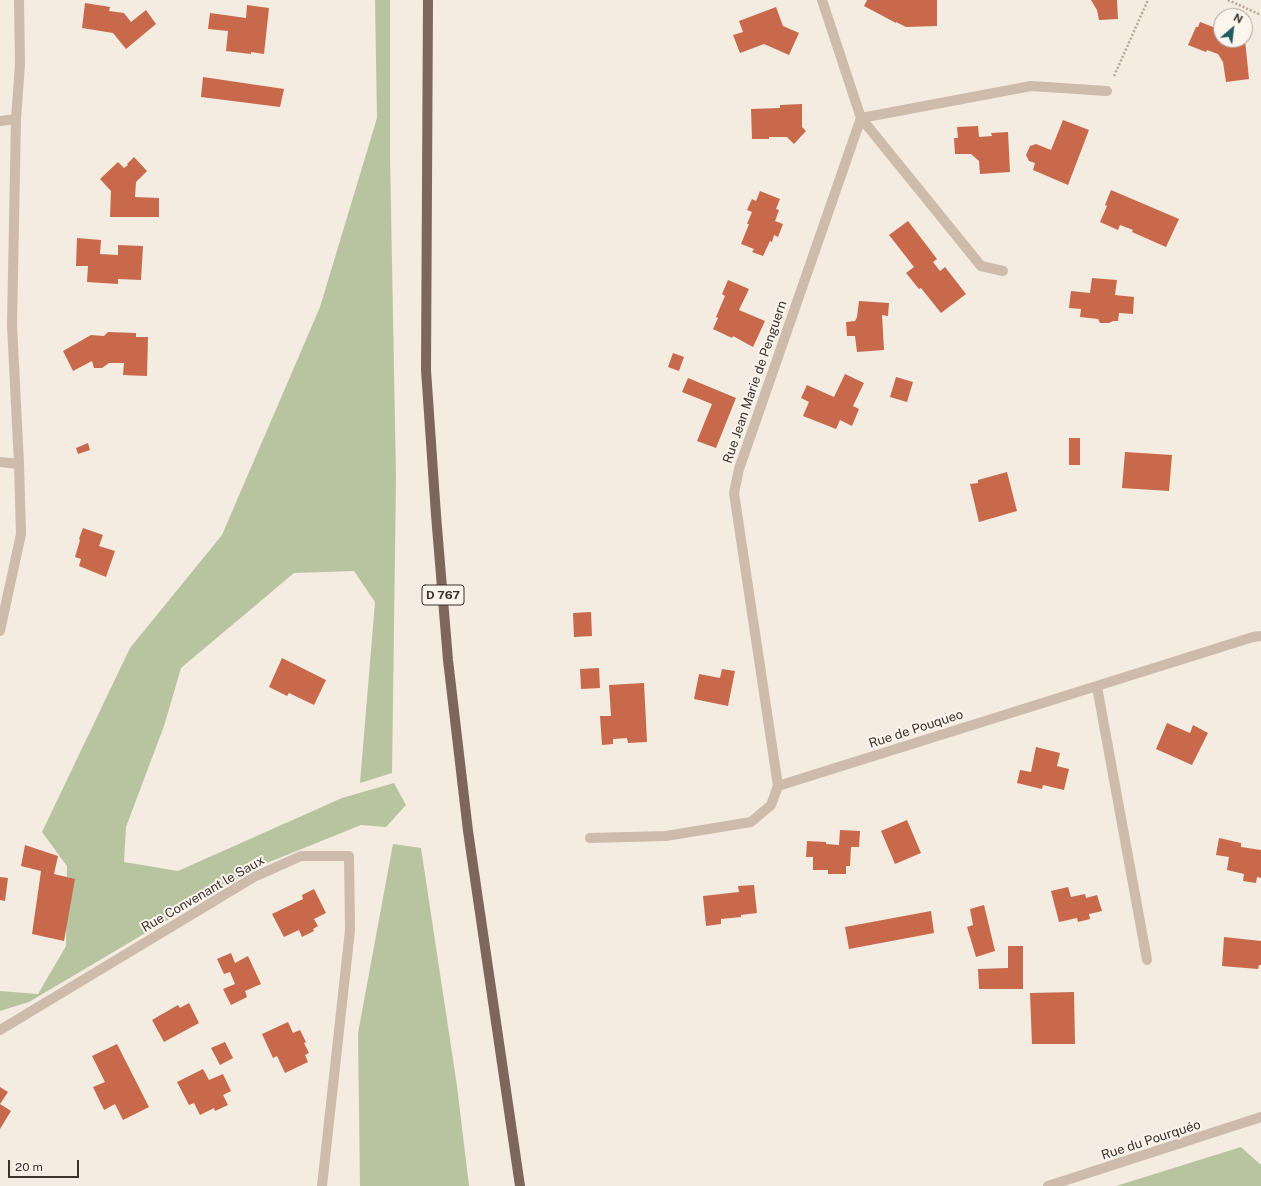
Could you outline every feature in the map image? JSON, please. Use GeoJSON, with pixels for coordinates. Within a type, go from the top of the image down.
{"type":"FeatureCollection","features":[{"type":"Feature","properties":{"kind":"main road","name":"D 767"},"geometry":{"type":"LineString","coordinates":[[428,0],[426,370],[436,515],[448,660],[468,831],[520,1186]]}},
{"type":"Feature","properties":{"kind":"street"},"geometry":{"type":"LineString","coordinates":[[0,631],[21,534],[12,325],[16,119],[20,64],[19,0]]}},
{"type":"Feature","properties":{"kind":"street"},"geometry":{"type":"LineString","coordinates":[[822,0],[860,118],[981,266],[1003,271]]}},
{"type":"Feature","properties":{"kind":"street"},"geometry":{"type":"LineString","coordinates":[[860,118],[1031,86],[1107,91]]}},
{"type":"Feature","properties":{"kind":"street","name":"Rue Jean Marie de Penguern"},"geometry":{"type":"LineString","coordinates":[[778,786],[734,493],[739,469],[860,118]]}},
{"type":"Feature","properties":{"kind":"street"},"geometry":{"type":"LineString","coordinates":[[0,121],[16,119]]}},
{"type":"Feature","properties":{"kind":"street"},"geometry":{"type":"LineString","coordinates":[[0,462],[19,464]]}},
{"type":"Feature","properties":{"kind":"street","name":"Rue de Pouqueo"},"geometry":{"type":"LineString","coordinates":[[778,786],[1253,637],[1261,636]]}},
{"type":"Feature","properties":{"kind":"street"},"geometry":{"type":"LineString","coordinates":[[1097,687],[1147,960]]}},
{"type":"Feature","properties":{"kind":"street"},"geometry":{"type":"LineString","coordinates":[[590,838],[666,836],[751,822],[771,806],[778,786]]}},
{"type":"Feature","properties":{"kind":"street","name":"Rue Convenant le Saux"},"geometry":{"type":"LineString","coordinates":[[0,1030],[254,877],[301,856],[349,856],[350,930],[322,1186]]}},
{"type":"Feature","properties":{"kind":"street","name":"Rue du Pourquéo"},"geometry":{"type":"LineString","coordinates":[[1048,1186],[1071,1180],[1261,1117]]}},
{"type":"Feature","properties":{"kind":"path"},"geometry":{"type":"LineString","coordinates":[[1107,91],[1148,0]]}},
{"type":"Feature","properties":{"kind":"path"},"geometry":{"type":"LineString","coordinates":[[1228,0],[1261,15]]}},
{"type":"Feature","properties":{"kind":"green space"},"geometry":{"type":"Polygon","coordinates":[[[375,0],[390,0],[390,155],[396,478],[392,773],[360,783],[375,602],[354,571],[294,573],[181,668],[164,726],[126,827],[124,862],[178,871],[342,798],[394,783],[406,805],[386,827],[361,825],[257,867],[29,1002],[0,1011],[0,991],[38,994],[66,946],[67,866],[42,832],[130,648],[222,535],[320,307],[377,118],[375,0]]]}},
{"type":"Feature","properties":{"kind":"green space"},"geometry":{"type":"Polygon","coordinates":[[[393,844],[421,848],[457,1086],[469,1186],[360,1186],[358,1033],[393,844]]]}},
{"type":"Feature","properties":{"kind":"green space"},"geometry":{"type":"Polygon","coordinates":[[[1241,1147],[1261,1165],[1261,1186],[1116,1186],[1241,1147]]]}},
{"type":"Feature","properties":{"kind":"building"},"geometry":{"type":"Polygon","coordinates":[[[867,0],[937,0],[937,26],[906,27],[864,6],[867,0]]]}},
{"type":"Feature","properties":{"kind":"building"},"geometry":{"type":"Polygon","coordinates":[[[1091,0],[1117,0],[1118,19],[1099,20],[1097,10],[1091,0]]]}},
{"type":"Feature","properties":{"kind":"building"},"geometry":{"type":"Polygon","coordinates":[[[85,3],[110,7],[109,11],[124,13],[131,22],[146,10],[156,24],[126,49],[113,33],[82,28],[85,3]]]}},
{"type":"Feature","properties":{"kind":"building"},"geometry":{"type":"Polygon","coordinates":[[[247,5],[269,8],[264,54],[226,51],[228,31],[208,29],[210,13],[246,18],[247,5]]]}},
{"type":"Feature","properties":{"kind":"building"},"geometry":{"type":"Polygon","coordinates":[[[776,7],[783,26],[799,33],[789,55],[764,44],[740,53],[733,35],[743,32],[739,21],[776,7]]]}},
{"type":"Feature","properties":{"kind":"building"},"geometry":{"type":"Polygon","coordinates":[[[1200,22],[1213,27],[1213,48],[1246,48],[1249,79],[1226,82],[1223,62],[1218,54],[1207,50],[1206,52],[1188,45],[1196,27],[1198,27],[1200,22]]]}},
{"type":"Feature","properties":{"kind":"building"},"geometry":{"type":"Polygon","coordinates":[[[203,77],[284,89],[280,107],[201,97],[203,77]]]}},
{"type":"Feature","properties":{"kind":"building"},"geometry":{"type":"Polygon","coordinates":[[[802,104],[802,127],[806,131],[794,144],[787,137],[752,139],[751,109],[780,108],[780,105],[802,104]]]}},
{"type":"Feature","properties":{"kind":"building"},"geometry":{"type":"Polygon","coordinates":[[[1063,120],[1089,130],[1068,185],[1033,170],[1035,163],[1029,161],[1026,155],[1030,146],[1036,144],[1051,150],[1063,120]]]}},
{"type":"Feature","properties":{"kind":"building"},"geometry":{"type":"Polygon","coordinates":[[[978,126],[979,137],[992,136],[991,133],[1008,132],[1010,172],[980,174],[979,161],[971,154],[955,154],[954,138],[958,138],[957,127],[978,126]]]}},
{"type":"Feature","properties":{"kind":"building"},"geometry":{"type":"Polygon","coordinates":[[[134,157],[147,171],[136,182],[135,197],[159,198],[159,217],[110,217],[111,191],[100,179],[118,162],[124,168],[134,157]]]}},
{"type":"Feature","properties":{"kind":"building"},"geometry":{"type":"Polygon","coordinates":[[[1111,190],[1179,219],[1166,247],[1120,225],[1118,230],[1100,222],[1107,206],[1105,205],[1111,190]]]}},
{"type":"Feature","properties":{"kind":"building"},"geometry":{"type":"Polygon","coordinates":[[[760,191],[780,199],[776,209],[779,210],[775,221],[783,224],[778,237],[774,235],[772,242],[770,241],[763,256],[752,252],[754,249],[741,244],[752,212],[747,210],[752,199],[756,201],[760,191]]]}},
{"type":"Feature","properties":{"kind":"building"},"geometry":{"type":"Polygon","coordinates":[[[908,221],[937,259],[933,262],[940,271],[945,267],[966,294],[941,313],[921,288],[919,289],[906,273],[914,267],[889,235],[908,221]]]}},
{"type":"Feature","properties":{"kind":"building"},"geometry":{"type":"Polygon","coordinates":[[[77,238],[101,240],[100,254],[118,255],[118,245],[143,246],[141,280],[118,279],[118,284],[87,282],[88,266],[76,266],[77,238]]]}},
{"type":"Feature","properties":{"kind":"building"},"geometry":{"type":"Polygon","coordinates":[[[1092,278],[1117,280],[1115,295],[1134,297],[1133,314],[1119,313],[1118,321],[1100,323],[1098,319],[1080,317],[1081,309],[1069,308],[1071,291],[1090,293],[1092,278]]]}},
{"type":"Feature","properties":{"kind":"building"},"geometry":{"type":"Polygon","coordinates":[[[728,280],[749,289],[739,310],[765,321],[753,347],[733,336],[732,338],[713,329],[718,318],[716,317],[725,296],[722,294],[728,280]]]}},
{"type":"Feature","properties":{"kind":"building"},"geometry":{"type":"Polygon","coordinates":[[[859,301],[889,303],[888,316],[882,315],[884,350],[857,352],[855,336],[847,336],[846,322],[855,321],[859,301]]]}},
{"type":"Feature","properties":{"kind":"building"},"geometry":{"type":"Polygon","coordinates":[[[108,332],[136,333],[136,337],[148,337],[147,376],[123,375],[124,363],[109,363],[102,368],[94,368],[92,361],[73,371],[63,351],[91,335],[104,336],[108,332]]]}},
{"type":"Feature","properties":{"kind":"building"},"geometry":{"type":"Polygon","coordinates":[[[673,353],[684,357],[679,371],[668,367],[673,353]]]}},
{"type":"Feature","properties":{"kind":"building"},"geometry":{"type":"Polygon","coordinates":[[[845,374],[864,383],[853,406],[859,409],[852,426],[840,420],[836,429],[803,416],[809,402],[801,398],[807,385],[834,397],[845,374]]]}},
{"type":"Feature","properties":{"kind":"building"},"geometry":{"type":"Polygon","coordinates":[[[896,377],[913,382],[907,402],[890,397],[896,377]]]}},
{"type":"Feature","properties":{"kind":"building"},"geometry":{"type":"Polygon","coordinates":[[[688,378],[736,398],[716,448],[697,441],[712,404],[682,392],[688,378]]]}},
{"type":"Feature","properties":{"kind":"building"},"geometry":{"type":"Polygon","coordinates":[[[1069,438],[1080,438],[1080,465],[1069,465],[1069,438]]]}},
{"type":"Feature","properties":{"kind":"building"},"geometry":{"type":"Polygon","coordinates":[[[88,443],[90,450],[78,454],[76,448],[88,443]]]}},
{"type":"Feature","properties":{"kind":"building"},"geometry":{"type":"Polygon","coordinates":[[[1125,452],[1172,455],[1169,491],[1122,488],[1125,452]]]}},
{"type":"Feature","properties":{"kind":"building"},"geometry":{"type":"Polygon","coordinates":[[[1007,472],[1017,511],[979,522],[970,484],[978,483],[978,480],[1007,472]]]}},
{"type":"Feature","properties":{"kind":"building"},"geometry":{"type":"Polygon","coordinates":[[[83,528],[103,535],[99,546],[115,551],[106,577],[79,566],[81,559],[75,557],[83,528]]]}},
{"type":"Feature","properties":{"kind":"building"},"geometry":{"type":"Polygon","coordinates":[[[591,612],[592,636],[574,637],[573,613],[591,612]]]}},
{"type":"Feature","properties":{"kind":"building"},"geometry":{"type":"Polygon","coordinates":[[[282,658],[326,680],[314,705],[289,693],[287,696],[269,687],[282,658]]]}},
{"type":"Feature","properties":{"kind":"building"},"geometry":{"type":"Polygon","coordinates":[[[599,668],[600,688],[581,689],[580,669],[599,668]]]}},
{"type":"Feature","properties":{"kind":"building"},"geometry":{"type":"Polygon","coordinates":[[[722,669],[735,671],[728,706],[694,699],[699,674],[720,678],[722,669]]]}},
{"type":"Feature","properties":{"kind":"building"},"geometry":{"type":"Polygon","coordinates":[[[644,683],[647,742],[628,743],[627,738],[613,739],[613,744],[602,745],[600,716],[611,716],[609,685],[644,683]]]}},
{"type":"Feature","properties":{"kind":"building"},"geometry":{"type":"Polygon","coordinates":[[[1167,723],[1190,733],[1193,725],[1208,733],[1192,765],[1156,749],[1167,723]]]}},
{"type":"Feature","properties":{"kind":"building"},"geometry":{"type":"Polygon","coordinates":[[[1036,747],[1060,753],[1057,766],[1069,769],[1064,790],[1043,785],[1042,789],[1017,783],[1020,770],[1031,772],[1036,747]]]}},
{"type":"Feature","properties":{"kind":"building"},"geometry":{"type":"Polygon","coordinates":[[[907,820],[921,853],[895,864],[881,831],[907,820]]]}},
{"type":"Feature","properties":{"kind":"building"},"geometry":{"type":"Polygon","coordinates":[[[840,830],[860,831],[859,847],[851,847],[850,866],[846,866],[846,874],[828,874],[828,870],[813,870],[813,857],[806,857],[807,841],[826,842],[826,844],[839,845],[840,830]]]}},
{"type":"Feature","properties":{"kind":"building"},"geometry":{"type":"Polygon","coordinates":[[[1219,838],[1241,843],[1241,847],[1261,850],[1261,878],[1257,877],[1256,883],[1243,881],[1244,874],[1227,870],[1229,857],[1216,855],[1219,838]]]}},
{"type":"Feature","properties":{"kind":"building"},"geometry":{"type":"Polygon","coordinates":[[[25,845],[58,856],[54,874],[75,879],[64,941],[32,934],[41,871],[21,866],[25,845]]]}},
{"type":"Feature","properties":{"kind":"building"},"geometry":{"type":"Polygon","coordinates":[[[0,877],[8,878],[5,901],[0,900],[0,877]]]}},
{"type":"Feature","properties":{"kind":"building"},"geometry":{"type":"Polygon","coordinates":[[[754,885],[757,913],[741,915],[741,917],[721,919],[721,924],[706,926],[703,896],[739,892],[738,886],[754,885]]]}},
{"type":"Feature","properties":{"kind":"building"},"geometry":{"type":"Polygon","coordinates":[[[1068,887],[1071,897],[1085,894],[1086,898],[1097,895],[1102,911],[1089,914],[1090,919],[1078,922],[1077,918],[1059,922],[1051,891],[1068,887]]]}},
{"type":"Feature","properties":{"kind":"building"},"geometry":{"type":"Polygon","coordinates":[[[314,889],[326,913],[314,919],[318,926],[313,929],[314,931],[302,937],[299,930],[284,937],[272,914],[303,899],[302,895],[314,889]]]}},
{"type":"Feature","properties":{"kind":"building"},"geometry":{"type":"Polygon","coordinates":[[[984,905],[995,951],[976,957],[967,927],[973,925],[970,909],[984,905]]]}},
{"type":"Feature","properties":{"kind":"building"},"geometry":{"type":"Polygon","coordinates":[[[931,911],[934,933],[849,949],[845,927],[931,911]]]}},
{"type":"Feature","properties":{"kind":"building"},"geometry":{"type":"Polygon","coordinates":[[[1224,937],[1261,941],[1261,965],[1259,965],[1258,969],[1222,966],[1224,937]]]}},
{"type":"Feature","properties":{"kind":"building"},"geometry":{"type":"Polygon","coordinates":[[[1008,946],[1023,946],[1023,989],[979,989],[978,969],[1008,968],[1008,946]]]}},
{"type":"Feature","properties":{"kind":"building"},"geometry":{"type":"Polygon","coordinates":[[[231,953],[235,963],[248,956],[261,984],[245,991],[247,997],[231,1005],[223,989],[235,984],[230,972],[224,974],[217,959],[231,953]]]}},
{"type":"Feature","properties":{"kind":"building"},"geometry":{"type":"Polygon","coordinates":[[[1074,992],[1075,1044],[1032,1044],[1030,993],[1074,992]]]}},
{"type":"Feature","properties":{"kind":"building"},"geometry":{"type":"Polygon","coordinates":[[[189,1003],[199,1023],[164,1042],[152,1020],[178,1005],[180,1008],[189,1003]]]}},
{"type":"Feature","properties":{"kind":"building"},"geometry":{"type":"Polygon","coordinates":[[[288,1022],[293,1033],[300,1030],[306,1042],[304,1043],[309,1053],[305,1055],[308,1062],[285,1073],[277,1056],[273,1058],[262,1034],[288,1022]]]}},
{"type":"Feature","properties":{"kind":"building"},"geometry":{"type":"Polygon","coordinates":[[[225,1042],[233,1058],[220,1065],[211,1048],[225,1042]]]}},
{"type":"Feature","properties":{"kind":"building"},"geometry":{"type":"Polygon","coordinates":[[[117,1044],[149,1107],[123,1120],[115,1104],[104,1110],[93,1087],[105,1082],[92,1056],[117,1044]]]}},
{"type":"Feature","properties":{"kind":"building"},"geometry":{"type":"Polygon","coordinates":[[[203,1069],[209,1080],[223,1074],[231,1091],[223,1095],[228,1105],[215,1111],[214,1108],[200,1115],[194,1103],[189,1105],[177,1082],[203,1069]]]}},
{"type":"Feature","properties":{"kind":"building"},"geometry":{"type":"Polygon","coordinates":[[[0,1087],[8,1092],[0,1104],[0,1087]]]}},
{"type":"Feature","properties":{"kind":"building"},"geometry":{"type":"Polygon","coordinates":[[[0,1104],[11,1111],[0,1129],[0,1104]]]}}]}
